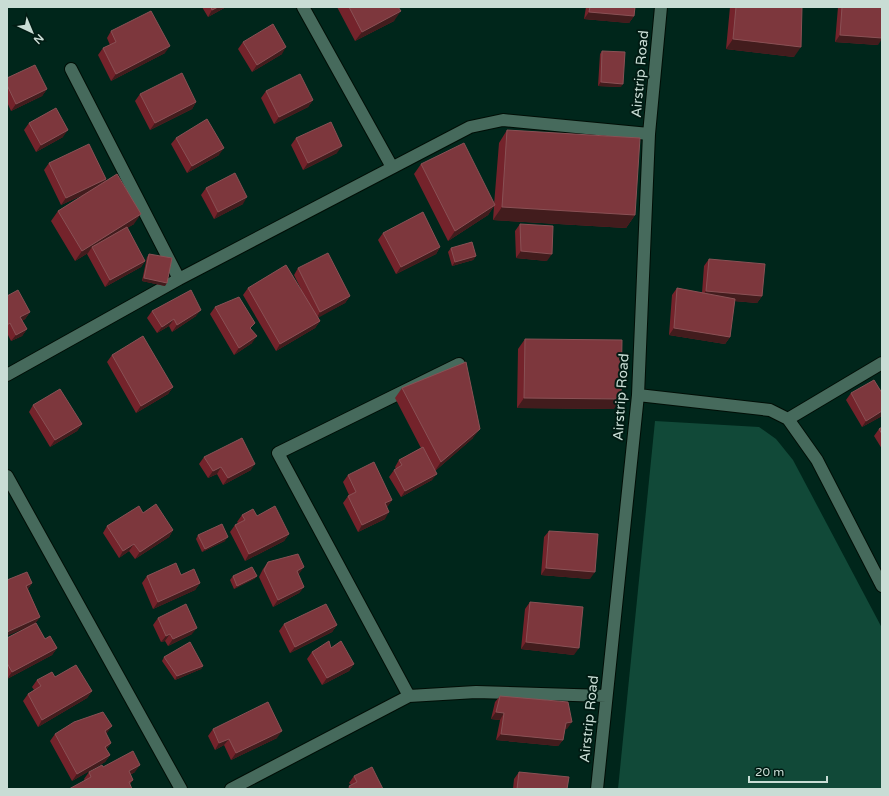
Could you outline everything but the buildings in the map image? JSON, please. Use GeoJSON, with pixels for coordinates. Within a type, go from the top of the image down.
{"type":"FeatureCollection","features":[{"type":"Feature","properties":{"kind":"street"},"geometry":{"type":"LineString","coordinates":[[303,7],[392,167]]}},
{"type":"Feature","properties":{"kind":"street","name":"Airstrip Road"},"geometry":{"type":"LineString","coordinates":[[597,789],[638,395],[649,134],[661,7]]}},
{"type":"Feature","properties":{"kind":"street"},"geometry":{"type":"LineString","coordinates":[[71,69],[178,279]]}},
{"type":"Feature","properties":{"kind":"street"},"geometry":{"type":"LineString","coordinates":[[7,375],[178,279],[470,127],[503,120],[649,134]]}},
{"type":"Feature","properties":{"kind":"street"},"geometry":{"type":"LineString","coordinates":[[788,419],[882,363]]}},
{"type":"Feature","properties":{"kind":"street"},"geometry":{"type":"LineString","coordinates":[[409,696],[278,453],[459,364]]}},
{"type":"Feature","properties":{"kind":"street"},"geometry":{"type":"LineString","coordinates":[[638,395],[770,410],[788,419],[817,460],[882,586]]}},
{"type":"Feature","properties":{"kind":"street"},"geometry":{"type":"LineString","coordinates":[[7,476],[181,789]]}},
{"type":"Feature","properties":{"kind":"street"},"geometry":{"type":"LineString","coordinates":[[231,789],[409,696],[476,692],[606,696]]}},
{"type":"Feature","properties":{"kind":"green space"},"geometry":{"type":"Polygon","coordinates":[[[655,421],[759,427],[776,439],[793,460],[882,628],[882,789],[618,789],[655,421]]]}}]}
